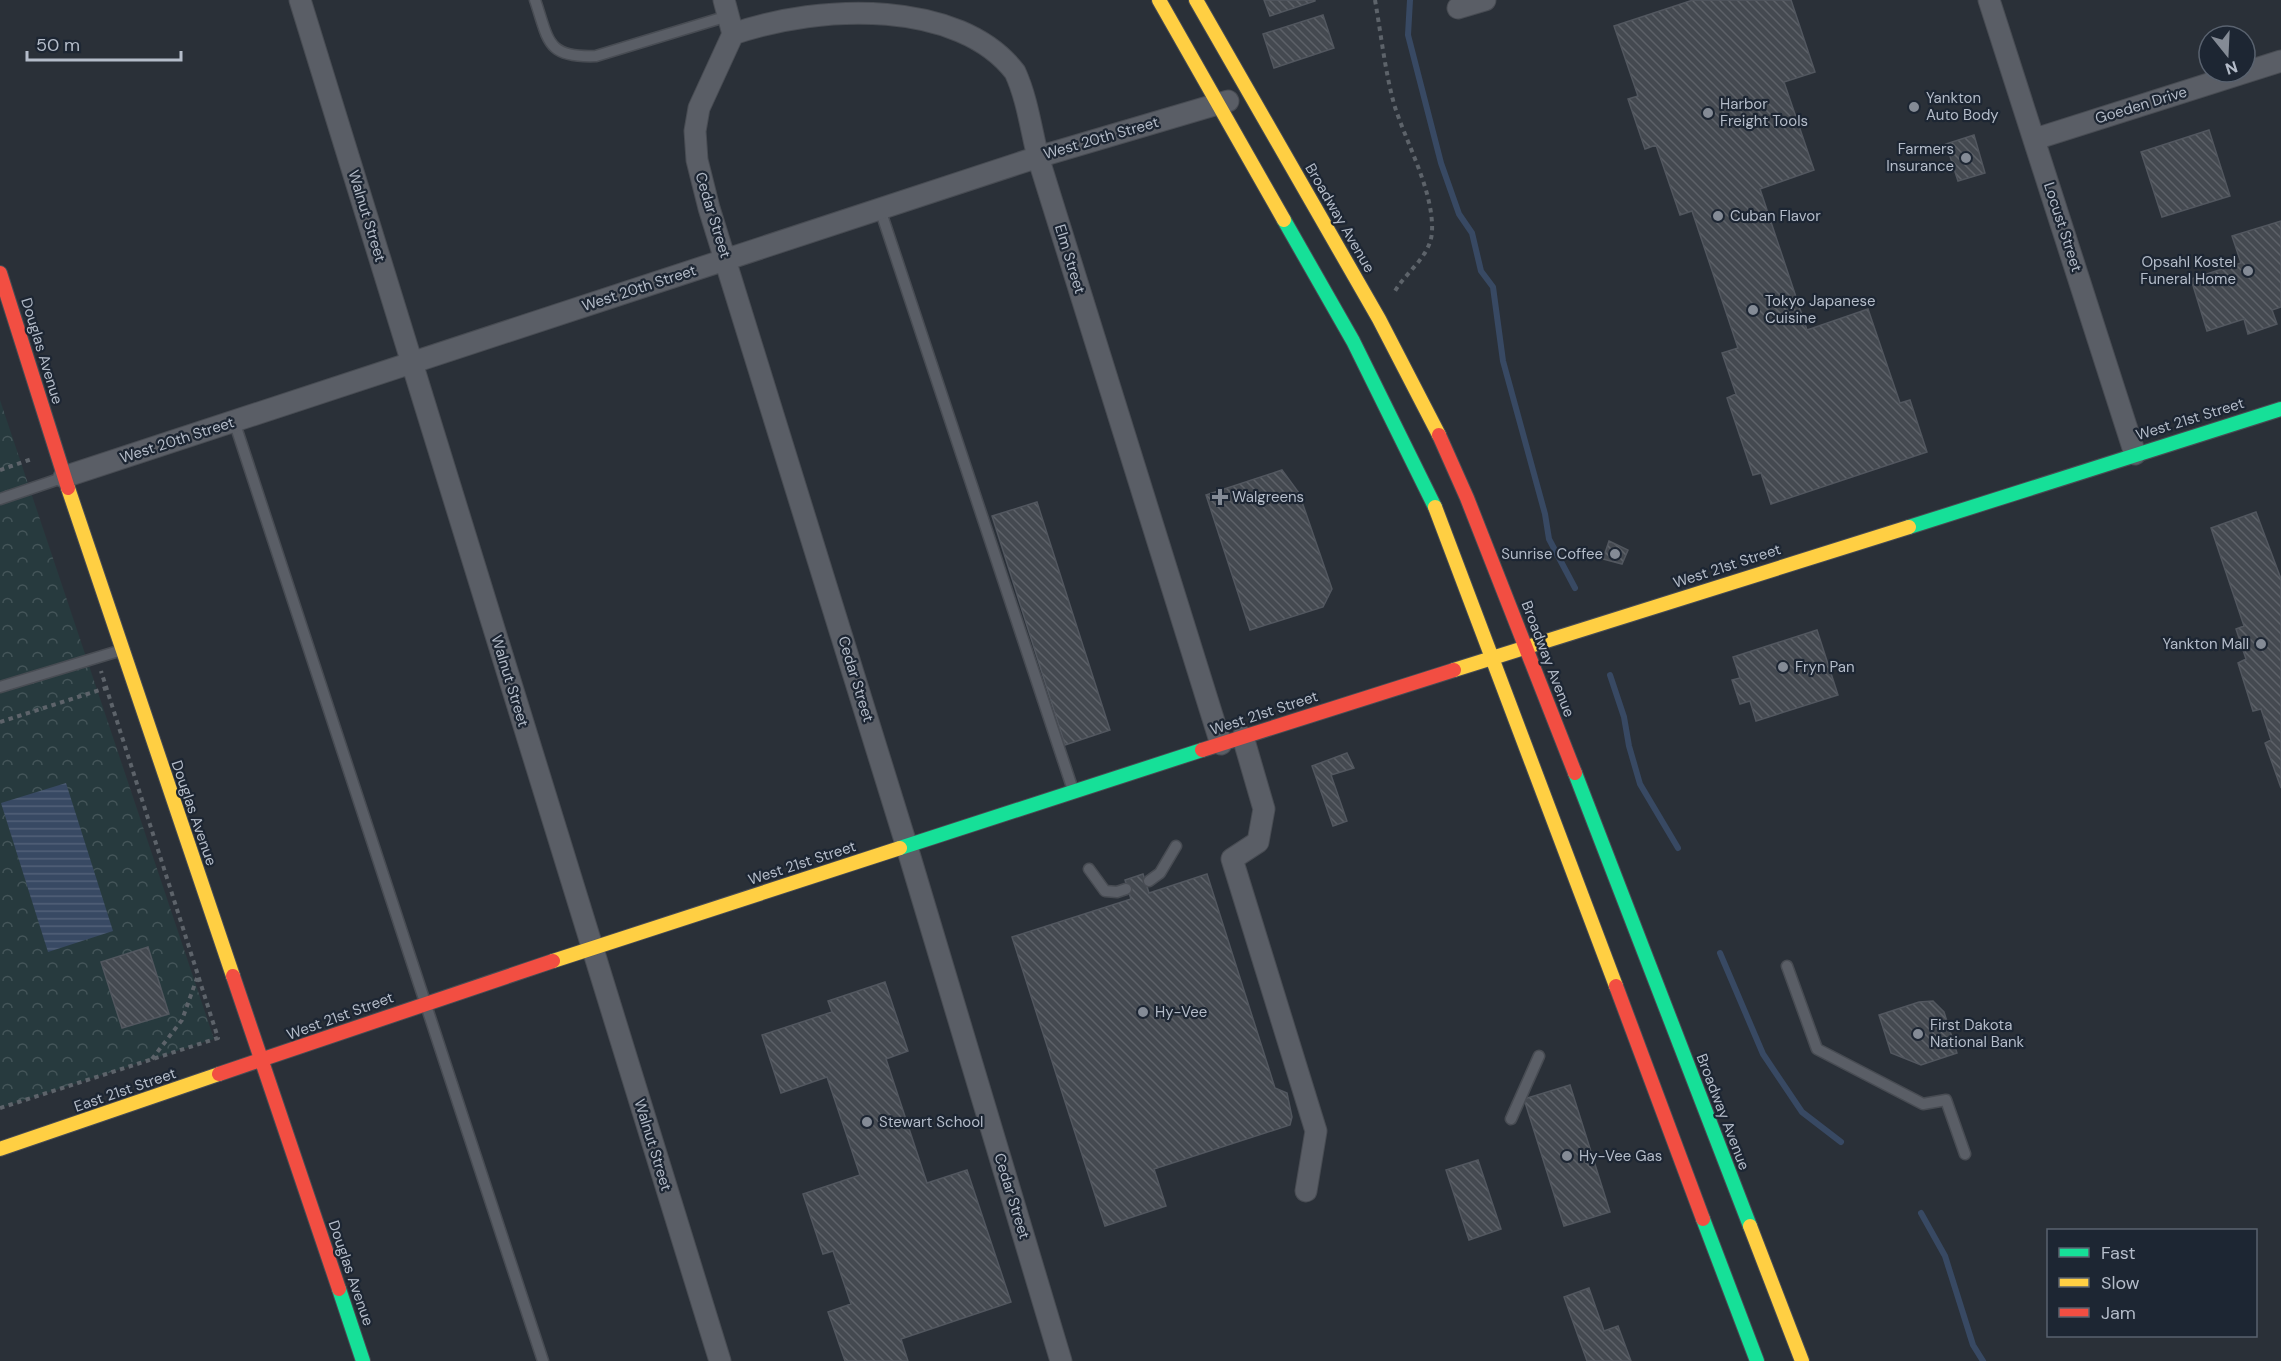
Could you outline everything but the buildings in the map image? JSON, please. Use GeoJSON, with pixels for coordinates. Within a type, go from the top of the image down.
{"type":"FeatureCollection","features":[{"type":"Feature","properties":{"kind":"main road"},"geometry":{"type":"LineString","coordinates":[[1159,0],[1216,104],[1353,341],[1433,501],[1757,1361]]}},
{"type":"Feature","properties":{"kind":"main road","name":"Broadway Avenue"},"geometry":{"type":"LineString","coordinates":[[1196,0],[1428,409],[1467,498],[1526,647],[1802,1361]]}},
{"type":"Feature","properties":{"kind":"main road","name":"Douglas Avenue"},"geometry":{"type":"LineString","coordinates":[[0,273],[64,477],[363,1361]]}},
{"type":"Feature","properties":{"kind":"main road","name":"West 21st Street"},"geometry":{"type":"LineString","coordinates":[[261,1062],[424,1003],[1231,741],[2281,409]]}},
{"type":"Feature","properties":{"kind":"main road","name":"East 21st Street"},"geometry":{"type":"LineString","coordinates":[[0,1149],[261,1062]]}},
{"type":"Feature","properties":{"kind":"street","name":"Walnut Street"},"geometry":{"type":"LineString","coordinates":[[300,0],[720,1361]]}},
{"type":"Feature","properties":{"kind":"street"},"geometry":{"type":"LineString","coordinates":[[1458,8],[1485,0]]}},
{"type":"Feature","properties":{"kind":"street","name":"Locust Street"},"geometry":{"type":"LineString","coordinates":[[1989,0],[2135,454]]}},
{"type":"Feature","properties":{"kind":"street","name":"Elm Street"},"geometry":{"type":"LineString","coordinates":[[728,16],[778,18],[853,1],[900,2],[933,6],[956,15],[993,42],[1014,72],[1038,157],[1245,785],[1252,820],[1246,850],[1233,858],[1316,1131],[1306,1191]]}},
{"type":"Feature","properties":{"kind":"street","name":"Cedar Street"},"geometry":{"type":"LineString","coordinates":[[728,16],[699,108],[695,131],[697,160],[708,208],[726,259],[907,847],[1061,1361]]}},
{"type":"Feature","properties":{"kind":"street","name":"Goeden Drive"},"geometry":{"type":"LineString","coordinates":[[2035,139],[2281,61]]}},
{"type":"Feature","properties":{"kind":"street","name":"West 20th Street"},"geometry":{"type":"LineString","coordinates":[[64,477],[1038,157],[1250,94]]}},
{"type":"Feature","properties":{"kind":"lane"},"geometry":{"type":"LineString","coordinates":[[534,0],[549,42],[558,52],[579,57],[596,56],[728,16]]}},
{"type":"Feature","properties":{"kind":"lane"},"geometry":{"type":"LineString","coordinates":[[880,209],[1074,793]]}},
{"type":"Feature","properties":{"kind":"lane"},"geometry":{"type":"LineString","coordinates":[[234,421],[543,1361]]}},
{"type":"Feature","properties":{"kind":"lane"},"geometry":{"type":"LineString","coordinates":[[0,499],[64,477]]}},
{"type":"Feature","properties":{"kind":"lane"},"geometry":{"type":"LineString","coordinates":[[0,687],[122,650]]}},
{"type":"Feature","properties":{"kind":"lane"},"geometry":{"type":"LineString","coordinates":[[1149,881],[1160,873],[1176,846]]}},
{"type":"Feature","properties":{"kind":"lane"},"geometry":{"type":"LineString","coordinates":[[1089,869],[1105,891],[1117,892],[1126,889]]}},
{"type":"Feature","properties":{"kind":"lane"},"geometry":{"type":"LineString","coordinates":[[1787,966],[1817,1049],[1923,1104],[1946,1100],[1965,1154]]}},
{"type":"Feature","properties":{"kind":"lane"},"geometry":{"type":"LineString","coordinates":[[1511,1119],[1539,1056]]}},
{"type":"Feature","properties":{"kind":"path"},"geometry":{"type":"LineString","coordinates":[[1375,0],[1394,103],[1429,208],[1432,233],[1425,254],[1398,285],[1379,319]]}},
{"type":"Feature","properties":{"kind":"path"},"geometry":{"type":"LineString","coordinates":[[29,448],[41,486]]}},
{"type":"Feature","properties":{"kind":"path"},"geometry":{"type":"LineString","coordinates":[[0,470],[32,459]]}},
{"type":"Feature","properties":{"kind":"path"},"geometry":{"type":"LineString","coordinates":[[0,1108],[218,1038],[96,657]]}},
{"type":"Feature","properties":{"kind":"path"},"geometry":{"type":"LineString","coordinates":[[0,722],[106,688]]}},
{"type":"Feature","properties":{"kind":"path"},"geometry":{"type":"LineString","coordinates":[[152,1060],[182,1020],[198,975]]}},
{"type":"Feature","properties":{"kind":"green space"},"geometry":{"type":"Polygon","coordinates":[[[0,400],[214,1039],[0,1108],[0,400]]]}},
{"type":"Feature","properties":{"kind":"water"},"geometry":{"type":"Polygon","coordinates":[[[66,783],[113,931],[48,952],[1,803],[66,783]]]}},
{"type":"Feature","properties":{"kind":"waterway"},"geometry":{"type":"LineString","coordinates":[[1410,0],[1408,35],[1441,163],[1459,214],[1472,233],[1481,271],[1493,287],[1503,361],[1545,514],[1549,539],[1575,588]]}},
{"type":"Feature","properties":{"kind":"waterway"},"geometry":{"type":"LineString","coordinates":[[1610,675],[1624,717],[1629,746],[1640,784],[1678,848]]}},
{"type":"Feature","properties":{"kind":"waterway"},"geometry":{"type":"LineString","coordinates":[[1720,953],[1763,1054],[1802,1112],[1841,1142]]}},
{"type":"Feature","properties":{"kind":"waterway"},"geometry":{"type":"LineString","coordinates":[[1921,1213],[1945,1256],[1973,1345],[1983,1361]]}},
{"type":"Feature","properties":{"kind":"traffic: fast"},"geometry":{"type":"LineString","coordinates":[[1284,220],[1353,341],[1435,507]]}},
{"type":"Feature","properties":{"kind":"traffic: fast"},"geometry":{"type":"LineString","coordinates":[[1909,527],[2281,409]]}},
{"type":"Feature","properties":{"kind":"traffic: fast"},"geometry":{"type":"LineString","coordinates":[[900,848],[1202,750]]}},
{"type":"Feature","properties":{"kind":"traffic: fast"},"geometry":{"type":"LineString","coordinates":[[1575,773],[1750,1226]]}},
{"type":"Feature","properties":{"kind":"traffic: fast"},"geometry":{"type":"LineString","coordinates":[[1703,1219],[1757,1361]]}},
{"type":"Feature","properties":{"kind":"traffic: fast"},"geometry":{"type":"LineString","coordinates":[[339,1289],[363,1361]]}},
{"type":"Feature","properties":{"kind":"traffic: slow"},"geometry":{"type":"LineString","coordinates":[[1159,0],[1284,220]]}},
{"type":"Feature","properties":{"kind":"traffic: slow"},"geometry":{"type":"LineString","coordinates":[[1196,0],[1379,319],[1439,435]]}},
{"type":"Feature","properties":{"kind":"traffic: slow"},"geometry":{"type":"LineString","coordinates":[[68,488],[233,976]]}},
{"type":"Feature","properties":{"kind":"traffic: slow"},"geometry":{"type":"LineString","coordinates":[[1435,507],[1616,986]]}},
{"type":"Feature","properties":{"kind":"traffic: slow"},"geometry":{"type":"LineString","coordinates":[[1454,670],[1909,527]]}},
{"type":"Feature","properties":{"kind":"traffic: slow"},"geometry":{"type":"LineString","coordinates":[[553,961],[900,848]]}},
{"type":"Feature","properties":{"kind":"traffic: slow"},"geometry":{"type":"LineString","coordinates":[[0,1149],[219,1074]]}},
{"type":"Feature","properties":{"kind":"traffic: slow"},"geometry":{"type":"LineString","coordinates":[[1750,1226],[1802,1361]]}},
{"type":"Feature","properties":{"kind":"traffic: jam"},"geometry":{"type":"LineString","coordinates":[[0,273],[68,488]]}},
{"type":"Feature","properties":{"kind":"traffic: jam"},"geometry":{"type":"LineString","coordinates":[[1439,435],[1467,498],[1575,773]]}},
{"type":"Feature","properties":{"kind":"traffic: jam"},"geometry":{"type":"LineString","coordinates":[[1202,750],[1454,670]]}},
{"type":"Feature","properties":{"kind":"traffic: jam"},"geometry":{"type":"LineString","coordinates":[[219,1074],[553,961]]}},
{"type":"Feature","properties":{"kind":"traffic: jam"},"geometry":{"type":"LineString","coordinates":[[233,976],[339,1289]]}},
{"type":"Feature","properties":{"kind":"traffic: jam"},"geometry":{"type":"LineString","coordinates":[[1616,986],[1703,1219]]}},
{"type":"Feature","properties":{"kind":"place","name":"Yankton Auto Body"},"geometry":{"type":"Point","coordinates":[1914,107]}},
{"type":"Feature","properties":{"kind":"place","name":"Harbor Freight Tools"},"geometry":{"type":"Point","coordinates":[1708,113]}},
{"type":"Feature","properties":{"kind":"place","name":"Farmers Insurance"},"geometry":{"type":"Point","coordinates":[1966,158]}},
{"type":"Feature","properties":{"kind":"place","name":"Cuban Flavor"},"geometry":{"type":"Point","coordinates":[1718,216]}},
{"type":"Feature","properties":{"kind":"place","name":"Opsahl Kostel Funeral Home"},"geometry":{"type":"Point","coordinates":[2248,271]}},
{"type":"Feature","properties":{"kind":"place","name":"Tokyo Japanese Cuisine"},"geometry":{"type":"Point","coordinates":[1753,310]}},
{"type":"Feature","properties":{"kind":"place","name":"Walgreens"},"geometry":{"type":"Point","coordinates":[1220,497]}},
{"type":"Feature","properties":{"kind":"place","name":"Sunrise Coffee"},"geometry":{"type":"Point","coordinates":[1615,554]}},
{"type":"Feature","properties":{"kind":"place","name":"Yankton Mall"},"geometry":{"type":"Point","coordinates":[2261,644]}},
{"type":"Feature","properties":{"kind":"place","name":"Fryn Pan"},"geometry":{"type":"Point","coordinates":[1783,667]}},
{"type":"Feature","properties":{"kind":"place","name":"Hy-Vee"},"geometry":{"type":"Point","coordinates":[1143,1012]}},
{"type":"Feature","properties":{"kind":"place","name":"First Dakota National Bank"},"geometry":{"type":"Point","coordinates":[1918,1034]}},
{"type":"Feature","properties":{"kind":"place","name":"Stewart School"},"geometry":{"type":"Point","coordinates":[867,1122]}},
{"type":"Feature","properties":{"kind":"place","name":"Hy-Vee Gas"},"geometry":{"type":"Point","coordinates":[1567,1156]}}]}
